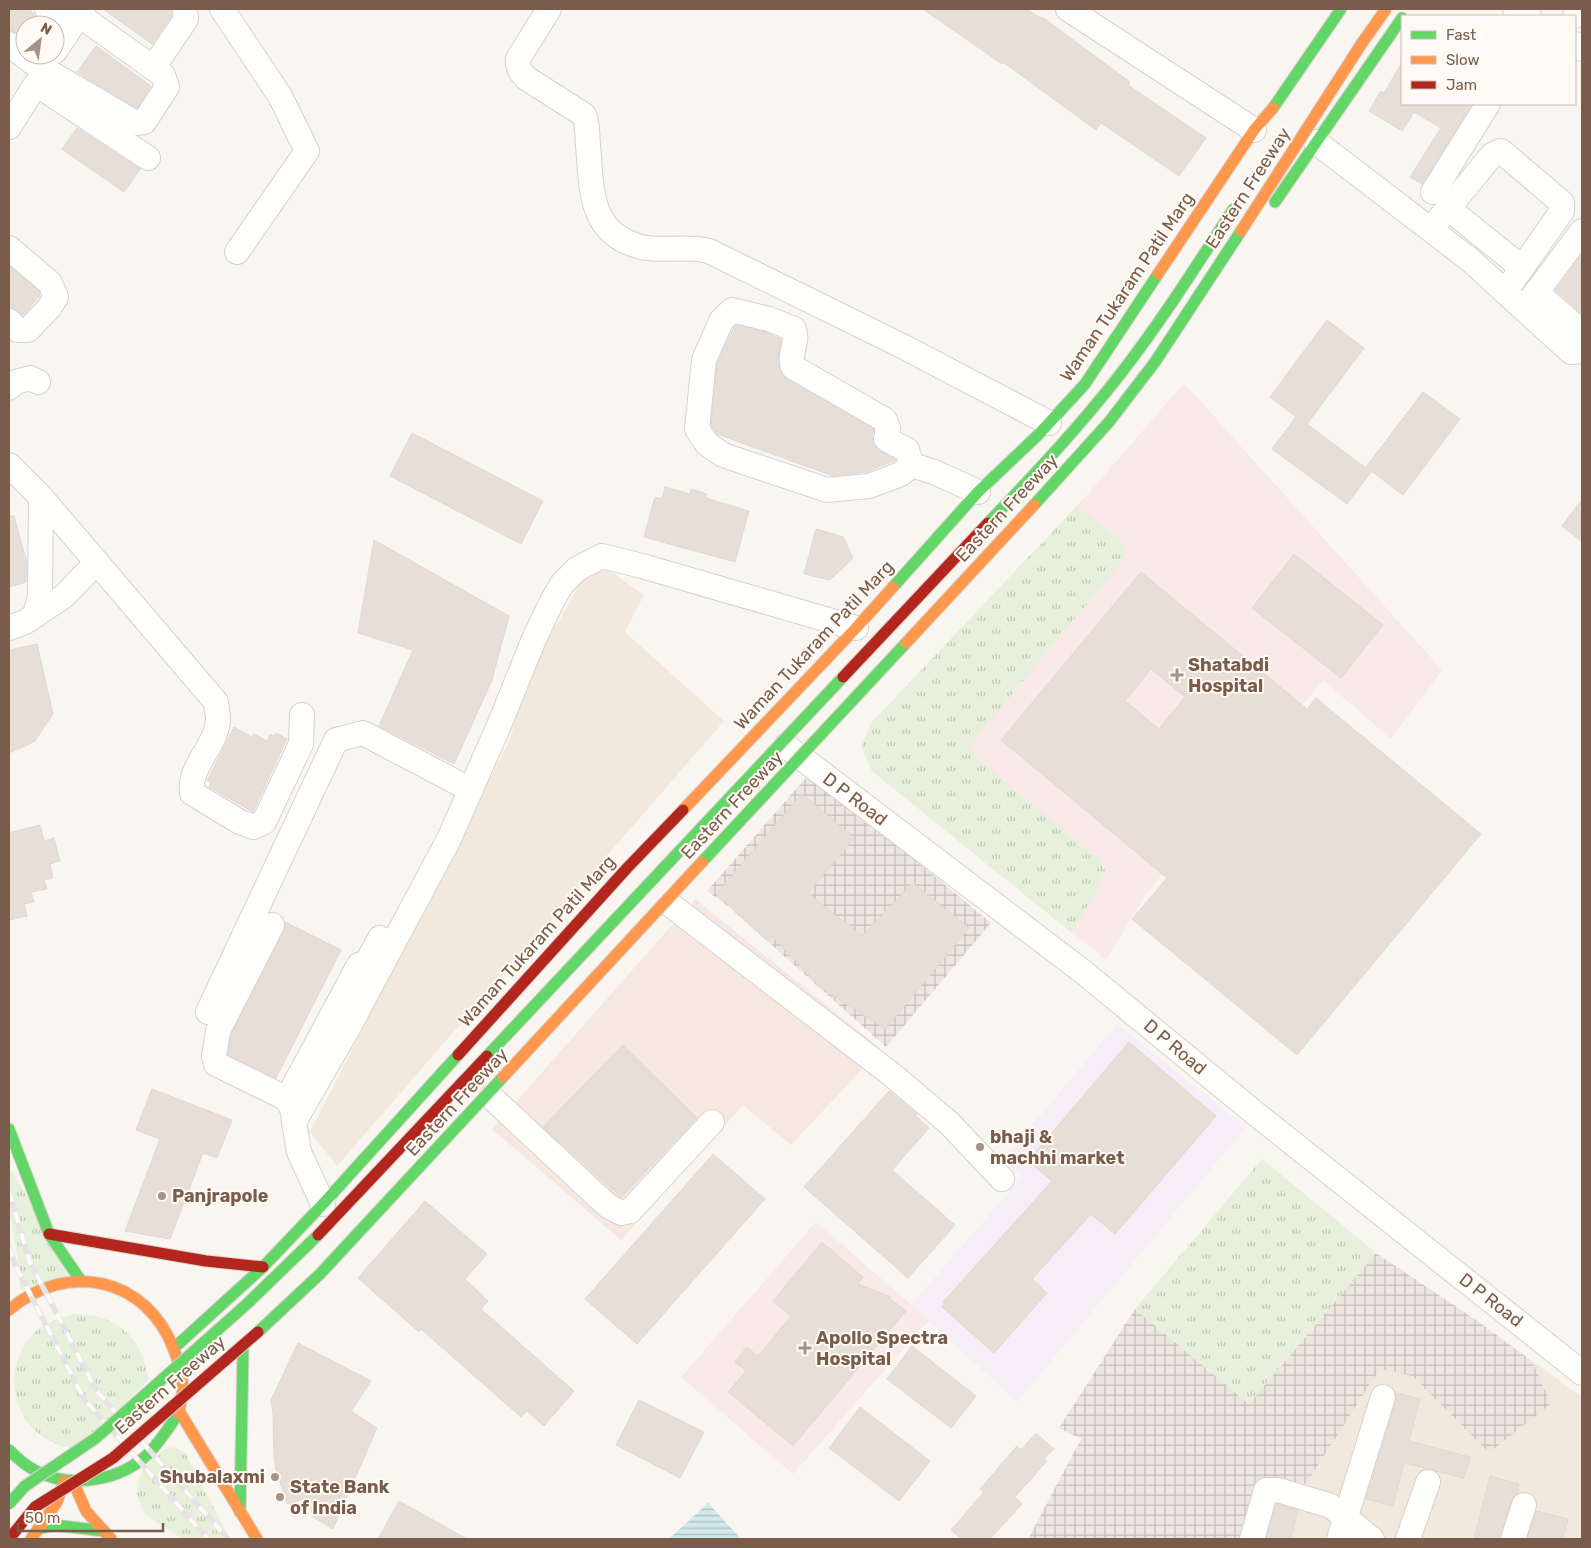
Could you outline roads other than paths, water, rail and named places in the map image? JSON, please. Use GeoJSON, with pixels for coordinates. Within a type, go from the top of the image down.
{"type":"FeatureCollection","features":[{"type":"Feature","properties":{"kind":"main road","name":"Waman Tukaram Patil Marg"},"geometry":{"type":"LineString","coordinates":[[174,1348],[263,1267],[608,903],[762,727],[856,628],[978,492],[1049,423],[1085,384],[1254,130],[1274,107],[1341,9]]}},
{"type":"Feature","properties":{"kind":"main road","name":"Eastern Freeway"},"geometry":{"type":"LineString","coordinates":[[9,1539],[35,1507],[113,1458],[263,1327],[320,1274],[1075,460],[1109,422],[1155,362],[1200,296],[1362,43],[1386,9]]}},
{"type":"Feature","properties":{"kind":"main road"},"geometry":{"type":"LineString","coordinates":[[1266,214],[1401,20]]}},
{"type":"Feature","properties":{"kind":"main road","name":"Eastern Freeway"},"geometry":{"type":"LineString","coordinates":[[9,1504],[25,1486],[96,1438],[248,1303],[320,1233],[1044,464],[1095,406],[1134,356],[1239,201]]}},
{"type":"Feature","properties":{"kind":"main road"},"geometry":{"type":"LineString","coordinates":[[1122,423],[1250,238]]}},
{"type":"Feature","properties":{"kind":"main road"},"geometry":{"type":"LineString","coordinates":[[183,1378],[243,1350],[279,1323],[410,1188],[491,1097],[1103,446]]}},
{"type":"Feature","properties":{"kind":"main road"},"geometry":{"type":"LineString","coordinates":[[608,903],[644,935]]}},
{"type":"Feature","properties":{"kind":"main road"},"geometry":{"type":"LineString","coordinates":[[9,1129],[49,1234],[81,1280]]}},
{"type":"Feature","properties":{"kind":"main road"},"geometry":{"type":"LineString","coordinates":[[373,1149],[410,1188]]}},
{"type":"Feature","properties":{"kind":"main road"},"geometry":{"type":"LineString","coordinates":[[49,1234],[206,1261],[263,1267]]}},
{"type":"Feature","properties":{"kind":"main road"},"geometry":{"type":"LineString","coordinates":[[9,1310],[37,1290],[58,1283],[81,1280],[108,1284],[132,1295],[153,1312],[169,1334],[183,1378],[179,1411],[147,1455],[125,1470],[100,1479],[68,1480],[47,1475],[23,1463],[9,1450]]}},
{"type":"Feature","properties":{"kind":"main road"},"geometry":{"type":"LineString","coordinates":[[240,1512],[243,1350]]}},
{"type":"Feature","properties":{"kind":"main road"},"geometry":{"type":"LineString","coordinates":[[179,1411],[257,1539]]}},
{"type":"Feature","properties":{"kind":"main road"},"geometry":{"type":"LineString","coordinates":[[31,1539],[57,1502],[68,1480]]}},
{"type":"Feature","properties":{"kind":"main road"},"geometry":{"type":"LineString","coordinates":[[68,1480],[86,1511],[108,1535]]}},
{"type":"Feature","properties":{"kind":"main road"},"geometry":{"type":"LineString","coordinates":[[38,1529],[54,1525],[108,1535]]}},
{"type":"Feature","properties":{"kind":"street"},"geometry":{"type":"LineString","coordinates":[[47,9],[77,17],[163,75],[167,87],[144,122],[136,123],[47,65]]}},
{"type":"Feature","properties":{"kind":"street"},"geometry":{"type":"LineString","coordinates":[[153,68],[186,18],[185,9]]}},
{"type":"Feature","properties":{"kind":"street"},"geometry":{"type":"LineString","coordinates":[[222,9],[280,96],[307,151],[237,252]]}},
{"type":"Feature","properties":{"kind":"street"},"geometry":{"type":"LineString","coordinates":[[549,9],[518,58],[517,65],[520,73],[526,78],[584,115],[587,128],[592,198],[598,213],[609,229],[625,241],[642,247],[663,250],[697,247],[709,251],[904,347],[1049,423]]}},
{"type":"Feature","properties":{"kind":"street"},"geometry":{"type":"LineString","coordinates":[[1068,9],[1254,130]]}},
{"type":"Feature","properties":{"kind":"street"},"geometry":{"type":"LineString","coordinates":[[1515,9],[1527,15]]}},
{"type":"Feature","properties":{"kind":"street"},"geometry":{"type":"LineString","coordinates":[[65,36],[77,17]]}},
{"type":"Feature","properties":{"kind":"street"},"geometry":{"type":"LineString","coordinates":[[9,125],[47,65]]}},
{"type":"Feature","properties":{"kind":"street"},"geometry":{"type":"LineString","coordinates":[[47,65],[148,158]]}},
{"type":"Feature","properties":{"kind":"street"},"geometry":{"type":"LineString","coordinates":[[1431,229],[1441,200],[1488,105]]}},
{"type":"Feature","properties":{"kind":"street"},"geometry":{"type":"LineString","coordinates":[[1316,142],[1469,259],[1499,287],[1530,301],[1582,332]]}},
{"type":"Feature","properties":{"kind":"street"},"geometry":{"type":"LineString","coordinates":[[1441,200],[1492,155],[1501,151],[1562,203],[1562,212],[1516,264],[1499,287]]}},
{"type":"Feature","properties":{"kind":"street"},"geometry":{"type":"LineString","coordinates":[[1441,200],[1516,264]]}},
{"type":"Feature","properties":{"kind":"street"},"geometry":{"type":"LineString","coordinates":[[1530,301],[1582,232]]}},
{"type":"Feature","properties":{"kind":"street"},"geometry":{"type":"LineString","coordinates":[[9,248],[50,283],[56,297],[49,308],[28,330],[18,330],[9,321]]}},
{"type":"Feature","properties":{"kind":"street"},"geometry":{"type":"LineString","coordinates":[[1530,301],[1571,352],[1582,351]]}},
{"type":"Feature","properties":{"kind":"street"},"geometry":{"type":"LineString","coordinates":[[732,310],[769,319],[794,328],[796,336],[791,361],[793,366],[885,420],[888,428],[886,439],[907,450],[912,465],[901,474],[869,486],[827,490],[723,455],[708,444],[697,429],[704,360],[721,321],[732,310]]}},
{"type":"Feature","properties":{"kind":"street"},"geometry":{"type":"LineString","coordinates":[[9,388],[16,382],[30,378],[38,382]]}},
{"type":"Feature","properties":{"kind":"street"},"geometry":{"type":"LineString","coordinates":[[912,465],[934,472],[978,492]]}},
{"type":"Feature","properties":{"kind":"street"},"geometry":{"type":"LineString","coordinates":[[9,466],[41,497],[216,702],[218,718],[215,733],[191,783],[192,793],[240,822],[253,827],[264,822],[301,744],[302,714]]}},
{"type":"Feature","properties":{"kind":"street"},"geometry":{"type":"LineString","coordinates":[[35,615],[40,596],[41,497]]}},
{"type":"Feature","properties":{"kind":"street"},"geometry":{"type":"LineString","coordinates":[[294,1122],[406,922],[449,839],[500,723],[534,639],[562,584],[576,569],[602,556],[856,628]]}},
{"type":"Feature","properties":{"kind":"street"},"geometry":{"type":"LineString","coordinates":[[9,628],[19,625],[64,596],[97,562]]}},
{"type":"Feature","properties":{"kind":"street","name":"D P Road"},"geometry":{"type":"LineString","coordinates":[[762,727],[806,763],[1082,971],[1256,1114],[1582,1373]]}},
{"type":"Feature","properties":{"kind":"street"},"geometry":{"type":"LineString","coordinates":[[208,1012],[336,740],[363,733],[471,790]]}},
{"type":"Feature","properties":{"kind":"street"},"geometry":{"type":"LineString","coordinates":[[672,906],[892,1074],[949,1123],[1002,1179]]}},
{"type":"Feature","properties":{"kind":"street"},"geometry":{"type":"LineString","coordinates":[[272,925],[218,1031],[214,1056],[216,1064],[287,1099],[293,1111],[299,1152],[323,1204]]}},
{"type":"Feature","properties":{"kind":"street"},"geometry":{"type":"LineString","coordinates":[[287,1099],[359,965],[367,962],[383,932]]}},
{"type":"Feature","properties":{"kind":"street"},"geometry":{"type":"LineString","coordinates":[[491,1097],[608,1206],[621,1213],[630,1211],[712,1122]]}},
{"type":"Feature","properties":{"kind":"street"},"geometry":{"type":"LineString","coordinates":[[1342,1529],[1383,1397]]}},
{"type":"Feature","properties":{"kind":"street"},"geometry":{"type":"LineString","coordinates":[[1408,1539],[1428,1482]]}},
{"type":"Feature","properties":{"kind":"street"},"geometry":{"type":"LineString","coordinates":[[1252,1539],[1266,1490],[1278,1490],[1331,1506],[1342,1529],[1372,1539]]}},
{"type":"Feature","properties":{"kind":"street"},"geometry":{"type":"LineString","coordinates":[[1513,1539],[1524,1505]]}},
{"type":"Feature","properties":{"kind":"water"},"geometry":{"type":"Polygon","coordinates":[[[708,1503],[741,1539],[669,1539],[708,1503]]]}},
{"type":"Feature","properties":{"kind":"railway"},"geometry":{"type":"LineString","coordinates":[[9,1191],[29,1260],[96,1390],[228,1539]]}},
{"type":"Feature","properties":{"kind":"railway"},"geometry":{"type":"LineString","coordinates":[[9,1246],[15,1265],[84,1399],[208,1539]]}},
{"type":"Feature","properties":{"kind":"place","name":"Shatabdi Hospital"},"geometry":{"type":"Point","coordinates":[1177,675]}},
{"type":"Feature","properties":{"kind":"place","name":"bhaji & machhi market"},"geometry":{"type":"Point","coordinates":[980,1147]}},
{"type":"Feature","properties":{"kind":"place","name":"Panjrapole"},"geometry":{"type":"Point","coordinates":[162,1196]}},
{"type":"Feature","properties":{"kind":"place","name":"Apollo Spectra Hospital"},"geometry":{"type":"Point","coordinates":[805,1348]}},
{"type":"Feature","properties":{"kind":"place","name":"Shubalaxmi"},"geometry":{"type":"Point","coordinates":[275,1477]}},
{"type":"Feature","properties":{"kind":"place","name":"State Bank of India"},"geometry":{"type":"Point","coordinates":[280,1497]}}]}
